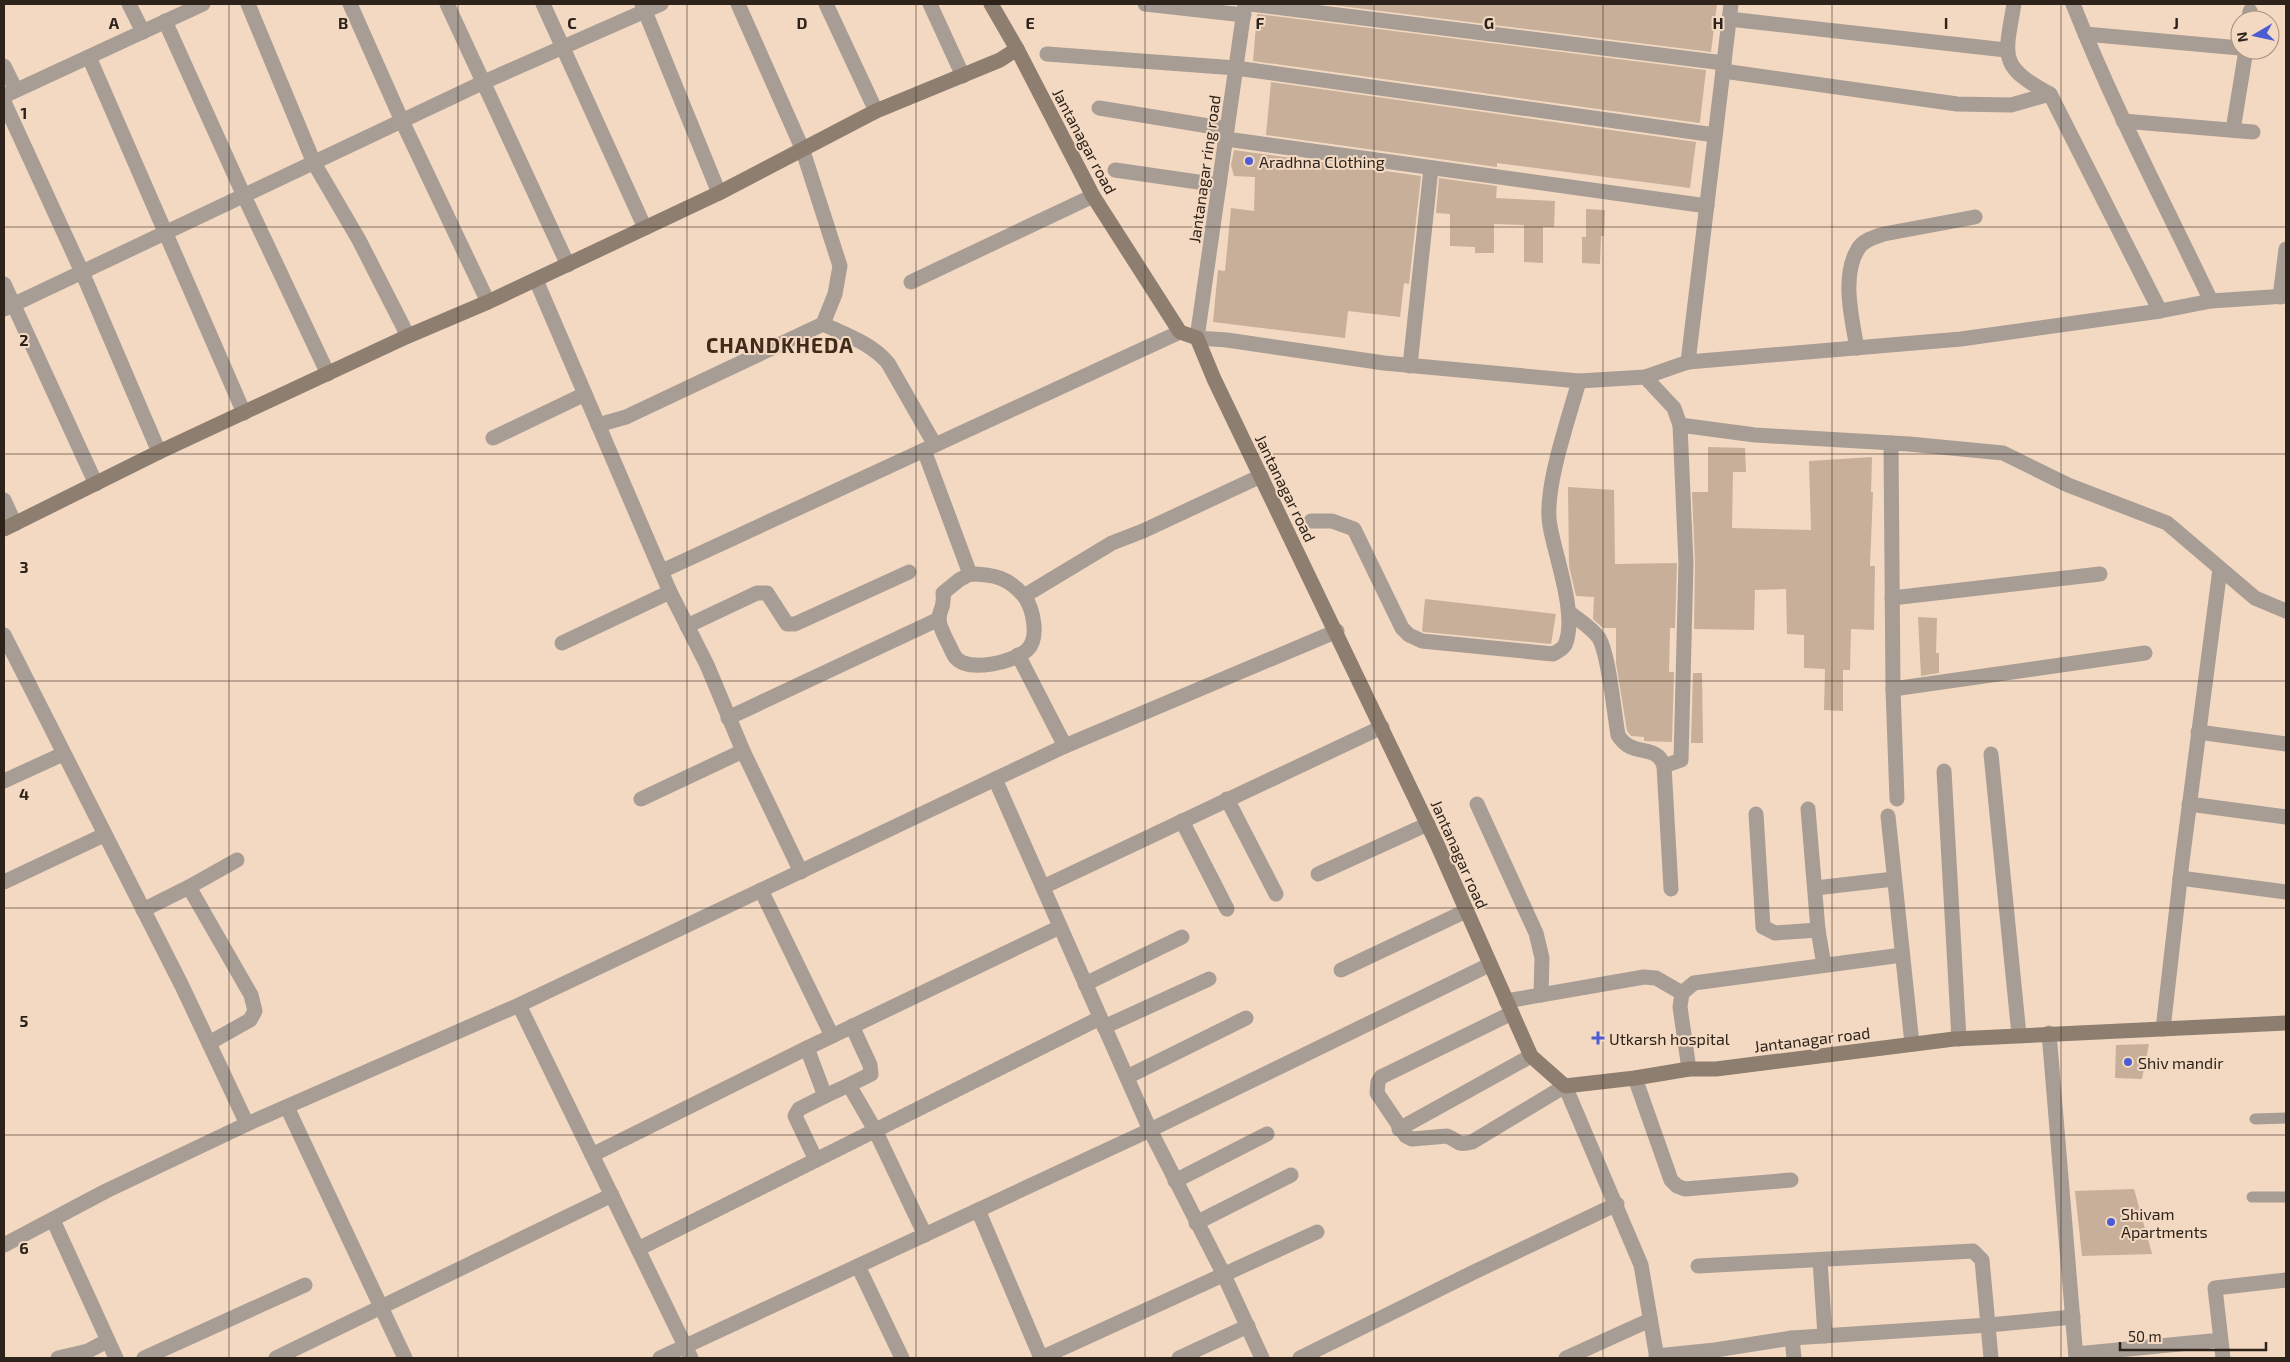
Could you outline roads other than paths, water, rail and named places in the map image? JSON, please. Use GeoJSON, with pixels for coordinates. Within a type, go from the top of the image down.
{"type":"FeatureCollection","features":[{"type":"Feature","properties":{"kind":"street"},"geometry":{"type":"LineString","coordinates":[[128,4],[143,32]]}},
{"type":"Feature","properties":{"kind":"street"},"geometry":{"type":"LineString","coordinates":[[4,66],[10,93],[203,4]]}},
{"type":"Feature","properties":{"kind":"street"},"geometry":{"type":"LineString","coordinates":[[248,4],[314,163],[359,240],[408,336]]}},
{"type":"Feature","properties":{"kind":"street"},"geometry":{"type":"LineString","coordinates":[[350,4],[402,121],[488,302]]}},
{"type":"Feature","properties":{"kind":"street"},"geometry":{"type":"LineString","coordinates":[[447,4],[568,265]]}},
{"type":"Feature","properties":{"kind":"street"},"geometry":{"type":"LineString","coordinates":[[542,4],[645,228]]}},
{"type":"Feature","properties":{"kind":"street"},"geometry":{"type":"LineString","coordinates":[[9,307],[484,82],[562,48],[644,8],[661,4]]}},
{"type":"Feature","properties":{"kind":"street"},"geometry":{"type":"LineString","coordinates":[[598,425],[626,417],[823,324],[835,294],[840,266],[802,148],[738,4]]}},
{"type":"Feature","properties":{"kind":"street"},"geometry":{"type":"LineString","coordinates":[[826,4],[876,111]]}},
{"type":"Feature","properties":{"kind":"street"},"geometry":{"type":"LineString","coordinates":[[930,4],[963,76]]}},
{"type":"Feature","properties":{"kind":"street","name":"Jantanagar road"},"geometry":{"type":"LineString","coordinates":[[992,4],[1093,196],[1180,332]]}},
{"type":"Feature","properties":{"kind":"street"},"geometry":{"type":"LineString","coordinates":[[1145,4],[1246,7],[1724,67],[1965,105],[2011,105],[2050,94]]}},
{"type":"Feature","properties":{"kind":"street"},"geometry":{"type":"LineString","coordinates":[[2014,4],[2006,50],[2014,70],[2024,80],[2050,94],[2160,311]]}},
{"type":"Feature","properties":{"kind":"street"},"geometry":{"type":"LineString","coordinates":[[2073,4],[2123,120],[2159,190],[2211,301]]}},
{"type":"Feature","properties":{"kind":"street","name":"Jantanagar ring road"},"geometry":{"type":"LineString","coordinates":[[1197,338],[1246,7]]}},
{"type":"Feature","properties":{"kind":"street"},"geometry":{"type":"LineString","coordinates":[[644,8],[719,193]]}},
{"type":"Feature","properties":{"kind":"street"},"geometry":{"type":"LineString","coordinates":[[1688,362],[1730,11],[2006,50]]}},
{"type":"Feature","properties":{"kind":"street"},"geometry":{"type":"LineString","coordinates":[[165,21],[244,196],[328,374]]}},
{"type":"Feature","properties":{"kind":"street"},"geometry":{"type":"LineString","coordinates":[[2085,34],[2230,47]]}},
{"type":"Feature","properties":{"kind":"street"},"geometry":{"type":"LineString","coordinates":[[4,500],[10,527],[159,452],[408,336],[536,280],[719,193],[876,111],[1000,60],[1017,50]]}},
{"type":"Feature","properties":{"kind":"street"},"geometry":{"type":"LineString","coordinates":[[1046,54],[1236,68],[1715,134]]}},
{"type":"Feature","properties":{"kind":"street"},"geometry":{"type":"LineString","coordinates":[[89,57],[244,413]]}},
{"type":"Feature","properties":{"kind":"street"},"geometry":{"type":"LineString","coordinates":[[2233,130],[2244,60]]}},
{"type":"Feature","properties":{"kind":"street"},"geometry":{"type":"LineString","coordinates":[[4,102],[82,272],[159,452]]}},
{"type":"Feature","properties":{"kind":"street"},"geometry":{"type":"LineString","coordinates":[[1098,108],[1226,134],[1431,168],[1707,206]]}},
{"type":"Feature","properties":{"kind":"street"},"geometry":{"type":"LineString","coordinates":[[2123,120],[2253,132]]}},
{"type":"Feature","properties":{"kind":"street"},"geometry":{"type":"LineString","coordinates":[[1410,366],[1431,168]]}},
{"type":"Feature","properties":{"kind":"street"},"geometry":{"type":"LineString","coordinates":[[1115,170],[1219,185]]}},
{"type":"Feature","properties":{"kind":"street"},"geometry":{"type":"LineString","coordinates":[[911,282],[1093,196]]}},
{"type":"Feature","properties":{"kind":"street"},"geometry":{"type":"LineString","coordinates":[[1857,348],[1849,300],[1850,273],[1858,248],[1870,238],[1884,234],[1976,217]]}},
{"type":"Feature","properties":{"kind":"street"},"geometry":{"type":"LineString","coordinates":[[662,571],[1180,332],[1197,338],[1228,340],[1410,366],[1579,381],[1645,377],[1688,362],[1961,339],[2160,311],[2211,301],[2283,297],[2286,249]]}},
{"type":"Feature","properties":{"kind":"street"},"geometry":{"type":"LineString","coordinates":[[536,280],[670,592],[707,665],[728,718],[801,872]]}},
{"type":"Feature","properties":{"kind":"street"},"geometry":{"type":"LineString","coordinates":[[4,284],[9,307],[96,484]]}},
{"type":"Feature","properties":{"kind":"street"},"geometry":{"type":"LineString","coordinates":[[823,324],[871,347],[888,363],[929,447],[970,574]]}},
{"type":"Feature","properties":{"kind":"street","name":"Jantanagar road"},"geometry":{"type":"LineString","coordinates":[[1197,338],[1428,824],[1530,1056],[1565,1086],[1635,1078],[1690,1069],[1716,1069],[1959,1039],[2050,1033],[2286,1023]]}},
{"type":"Feature","properties":{"kind":"street"},"geometry":{"type":"LineString","coordinates":[[1645,377],[1674,408],[1680,425],[1686,563],[1681,760],[1664,766]]}},
{"type":"Feature","properties":{"kind":"street"},"geometry":{"type":"LineString","coordinates":[[1311,521],[1332,522],[1354,529],[1402,628],[1410,635],[1422,641],[1553,654],[1562,649],[1565,643],[1569,612],[1549,523],[1548,499],[1579,381]]}},
{"type":"Feature","properties":{"kind":"street"},"geometry":{"type":"LineString","coordinates":[[493,438],[585,394]]}},
{"type":"Feature","properties":{"kind":"street"},"geometry":{"type":"LineString","coordinates":[[1680,425],[1755,436],[1891,443],[2003,453],[2068,485],[2167,523],[2255,598],[2286,611]]}},
{"type":"Feature","properties":{"kind":"street"},"geometry":{"type":"LineString","coordinates":[[1891,443],[1893,689],[1897,799]]}},
{"type":"Feature","properties":{"kind":"street"},"geometry":{"type":"LineString","coordinates":[[1024,596],[1112,543],[1143,531],[1261,476]]}},
{"type":"Feature","properties":{"kind":"street"},"geometry":{"type":"LineString","coordinates":[[2163,1029],[2189,804],[2220,568]]}},
{"type":"Feature","properties":{"kind":"street"},"geometry":{"type":"LineString","coordinates":[[687,626],[757,593],[763,592],[767,594],[787,624],[795,624],[909,572]]}},
{"type":"Feature","properties":{"kind":"street"},"geometry":{"type":"LineString","coordinates":[[970,574],[985,574],[1015,585],[1024,596],[1031,605],[1034,627],[1028,650],[994,664],[969,665],[956,659],[939,619],[944,605],[943,593],[958,580],[970,574]]}},
{"type":"Feature","properties":{"kind":"street"},"geometry":{"type":"LineString","coordinates":[[1892,598],[2100,574]]}},
{"type":"Feature","properties":{"kind":"street"},"geometry":{"type":"LineString","coordinates":[[562,643],[670,592]]}},
{"type":"Feature","properties":{"kind":"street"},"geometry":{"type":"LineString","coordinates":[[1569,612],[1594,632],[1600,640],[1618,735],[1622,743],[1630,748],[1655,753],[1661,757],[1664,766],[1671,890]]}},
{"type":"Feature","properties":{"kind":"street"},"geometry":{"type":"LineString","coordinates":[[728,718],[939,619]]}},
{"type":"Feature","properties":{"kind":"street"},"geometry":{"type":"LineString","coordinates":[[4,1245],[106,1190],[247,1124],[519,1005],[1065,746],[1337,631]]}},
{"type":"Feature","properties":{"kind":"street"},"geometry":{"type":"LineString","coordinates":[[4,636],[10,663],[63,754],[143,910],[247,1124]]}},
{"type":"Feature","properties":{"kind":"street"},"geometry":{"type":"LineString","coordinates":[[1893,689],[2145,653]]}},
{"type":"Feature","properties":{"kind":"street"},"geometry":{"type":"LineString","coordinates":[[1018,655],[1065,746]]}},
{"type":"Feature","properties":{"kind":"street"},"geometry":{"type":"LineString","coordinates":[[1043,887],[1382,727]]}},
{"type":"Feature","properties":{"kind":"street"},"geometry":{"type":"LineString","coordinates":[[2198,732],[2286,744]]}},
{"type":"Feature","properties":{"kind":"street"},"geometry":{"type":"LineString","coordinates":[[641,799],[743,751]]}},
{"type":"Feature","properties":{"kind":"street"},"geometry":{"type":"LineString","coordinates":[[4,781],[63,754]]}},
{"type":"Feature","properties":{"kind":"street"},"geometry":{"type":"LineString","coordinates":[[1991,754],[2019,1035]]}},
{"type":"Feature","properties":{"kind":"street"},"geometry":{"type":"LineString","coordinates":[[1944,771],[1959,1039]]}},
{"type":"Feature","properties":{"kind":"street"},"geometry":{"type":"LineString","coordinates":[[995,780],[1150,1130],[1223,1273],[1262,1358]]}},
{"type":"Feature","properties":{"kind":"street"},"geometry":{"type":"LineString","coordinates":[[1227,799],[1276,894]]}},
{"type":"Feature","properties":{"kind":"street"},"geometry":{"type":"LineString","coordinates":[[1477,804],[1536,933],[1542,958],[1541,995]]}},
{"type":"Feature","properties":{"kind":"street"},"geometry":{"type":"LineString","coordinates":[[2189,804],[2286,817]]}},
{"type":"Feature","properties":{"kind":"street"},"geometry":{"type":"LineString","coordinates":[[1808,809],[1818,930],[1824,965]]}},
{"type":"Feature","properties":{"kind":"street"},"geometry":{"type":"LineString","coordinates":[[1756,814],[1763,928],[1775,933],[1818,930]]}},
{"type":"Feature","properties":{"kind":"street"},"geometry":{"type":"LineString","coordinates":[[1888,816],[1912,1044]]}},
{"type":"Feature","properties":{"kind":"street"},"geometry":{"type":"LineString","coordinates":[[1182,821],[1227,909]]}},
{"type":"Feature","properties":{"kind":"street"},"geometry":{"type":"LineString","coordinates":[[1318,874],[1428,824]]}},
{"type":"Feature","properties":{"kind":"street"},"geometry":{"type":"LineString","coordinates":[[4,882],[104,834]]}},
{"type":"Feature","properties":{"kind":"street"},"geometry":{"type":"LineString","coordinates":[[143,910],[237,860]]}},
{"type":"Feature","properties":{"kind":"street"},"geometry":{"type":"LineString","coordinates":[[2180,878],[2286,892]]}},
{"type":"Feature","properties":{"kind":"street"},"geometry":{"type":"LineString","coordinates":[[1815,888],[1894,879]]}},
{"type":"Feature","properties":{"kind":"street"},"geometry":{"type":"LineString","coordinates":[[189,887],[251,995],[255,1006],[255,1011],[250,1020],[209,1043]]}},
{"type":"Feature","properties":{"kind":"street"},"geometry":{"type":"LineString","coordinates":[[761,890],[832,1036]]}},
{"type":"Feature","properties":{"kind":"street"},"geometry":{"type":"LineString","coordinates":[[1341,970],[1466,911]]}},
{"type":"Feature","properties":{"kind":"street"},"geometry":{"type":"LineString","coordinates":[[592,1155],[852,1026],[1060,927]]}},
{"type":"Feature","properties":{"kind":"street"},"geometry":{"type":"LineString","coordinates":[[1085,984],[1182,937]]}},
{"type":"Feature","properties":{"kind":"street"},"geometry":{"type":"LineString","coordinates":[[1690,1069],[1680,1007],[1682,993],[1694,983],[1714,978],[1902,955]]}},
{"type":"Feature","properties":{"kind":"street"},"geometry":{"type":"LineString","coordinates":[[660,1358],[688,1352],[858,1266],[1150,1130],[1489,966]]}},
{"type":"Feature","properties":{"kind":"street"},"geometry":{"type":"LineString","coordinates":[[1682,993],[1656,978],[1644,977],[1541,995],[1509,1007],[1381,1077],[1378,1082],[1377,1093],[1399,1128],[1412,1140],[1447,1136],[1458,1144],[1467,1143],[1565,1086],[1617,1204],[1641,1265],[1657,1357],[1792,1338],[1989,1325],[2073,1317]]}},
{"type":"Feature","properties":{"kind":"street"},"geometry":{"type":"LineString","coordinates":[[638,1249],[875,1130],[1102,1022],[1209,979]]}},
{"type":"Feature","properties":{"kind":"street"},"geometry":{"type":"LineString","coordinates":[[519,1005],[688,1352]]}},
{"type":"Feature","properties":{"kind":"street"},"geometry":{"type":"LineString","coordinates":[[1126,1077],[1246,1018]]}},
{"type":"Feature","properties":{"kind":"street"},"geometry":{"type":"LineString","coordinates":[[816,1160],[796,1116],[799,1109],[871,1074],[870,1065],[852,1026]]}},
{"type":"Feature","properties":{"kind":"street"},"geometry":{"type":"LineString","coordinates":[[2050,1033],[2076,1356],[2211,1341]]}},
{"type":"Feature","properties":{"kind":"street"},"geometry":{"type":"LineString","coordinates":[[808,1048],[825,1096]]}},
{"type":"Feature","properties":{"kind":"street"},"geometry":{"type":"LineString","coordinates":[[1399,1128],[1530,1056]]}},
{"type":"Feature","properties":{"kind":"street"},"geometry":{"type":"LineString","coordinates":[[1635,1078],[1671,1180],[1676,1186],[1685,1189],[1791,1180]]}},
{"type":"Feature","properties":{"kind":"street"},"geometry":{"type":"LineString","coordinates":[[849,1085],[875,1130],[925,1235]]}},
{"type":"Feature","properties":{"kind":"street"},"geometry":{"type":"LineString","coordinates":[[287,1107],[405,1358]]}},
{"type":"Feature","properties":{"kind":"street"},"geometry":{"type":"LineString","coordinates":[[1175,1181],[1267,1134]]}},
{"type":"Feature","properties":{"kind":"street"},"geometry":{"type":"LineString","coordinates":[[1196,1223],[1290,1175]]}},
{"type":"Feature","properties":{"kind":"street"},"geometry":{"type":"LineString","coordinates":[[276,1358],[612,1195]]}},
{"type":"Feature","properties":{"kind":"street"},"geometry":{"type":"LineString","coordinates":[[1300,1358],[1617,1204]]}},
{"type":"Feature","properties":{"kind":"street"},"geometry":{"type":"LineString","coordinates":[[978,1210],[1041,1358],[1223,1273],[1317,1232]]}},
{"type":"Feature","properties":{"kind":"street"},"geometry":{"type":"LineString","coordinates":[[53,1220],[116,1358]]}},
{"type":"Feature","properties":{"kind":"street"},"geometry":{"type":"LineString","coordinates":[[1698,1266],[1973,1251],[1982,1260],[1991,1358]]}},
{"type":"Feature","properties":{"kind":"street"},"geometry":{"type":"LineString","coordinates":[[1820,1260],[1826,1336]]}},
{"type":"Feature","properties":{"kind":"street"},"geometry":{"type":"LineString","coordinates":[[858,1266],[902,1358]]}},
{"type":"Feature","properties":{"kind":"street"},"geometry":{"type":"LineString","coordinates":[[2223,1358],[2215,1288],[2286,1280]]}},
{"type":"Feature","properties":{"kind":"street"},"geometry":{"type":"LineString","coordinates":[[144,1358],[305,1285]]}},
{"type":"Feature","properties":{"kind":"street"},"geometry":{"type":"LineString","coordinates":[[1566,1358],[1650,1320]]}},
{"type":"Feature","properties":{"kind":"street"},"geometry":{"type":"LineString","coordinates":[[1179,1358],[1248,1326]]}},
{"type":"Feature","properties":{"kind":"street"},"geometry":{"type":"LineString","coordinates":[[1792,1338],[1794,1358]]}},
{"type":"Feature","properties":{"kind":"street"},"geometry":{"type":"LineString","coordinates":[[58,1358],[88,1351],[108,1341]]}},
{"type":"Feature","properties":{"kind":"lane"},"geometry":{"type":"LineString","coordinates":[[2254,1119],[2286,1118]]}},
{"type":"Feature","properties":{"kind":"lane"},"geometry":{"type":"LineString","coordinates":[[2252,1197],[2286,1197]]}},
{"type":"Feature","properties":{"kind":"place","name":"Aradhna Clothing"},"geometry":{"type":"Point","coordinates":[1249,161]}},
{"type":"Feature","properties":{"kind":"place","name":"Utkarsh hospital"},"geometry":{"type":"Point","coordinates":[1598,1038]}},
{"type":"Feature","properties":{"kind":"place","name":"Shiv mandir"},"geometry":{"type":"Point","coordinates":[2128,1062]}},
{"type":"Feature","properties":{"kind":"place","name":"Shivam Apartments"},"geometry":{"type":"Point","coordinates":[2111,1222]}},
{"type":"Feature","properties":{"kind":"district","name":"CHANDKHEDA"},"geometry":{"type":"Point","coordinates":[780,344]}}]}
